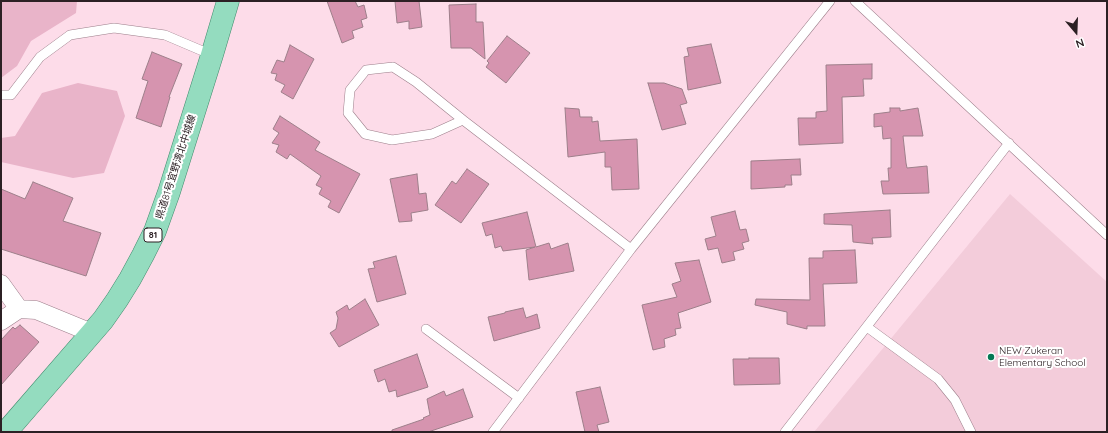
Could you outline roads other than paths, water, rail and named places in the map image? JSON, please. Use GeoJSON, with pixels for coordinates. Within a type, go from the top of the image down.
{"type":"FeatureCollection","features":[{"type":"Feature","properties":{"kind":"main road","name":"県道81号宜野湾北中城線"},"geometry":{"type":"LineString","coordinates":[[6,432],[92,333],[117,300],[130,279],[155,231],[169,192],[228,1]]}},
{"type":"Feature","properties":{"kind":"street"},"geometry":{"type":"LineString","coordinates":[[1,284],[20,309]]}},
{"type":"Feature","properties":{"kind":"street"},"geometry":{"type":"LineString","coordinates":[[1,321],[20,309],[36,310],[92,333]]}},
{"type":"Feature","properties":{"kind":"lane"},"geometry":{"type":"LineString","coordinates":[[493,432],[631,250],[830,1]]}},
{"type":"Feature","properties":{"kind":"lane"},"geometry":{"type":"LineString","coordinates":[[855,1],[1107,235]]}},
{"type":"Feature","properties":{"kind":"lane"},"geometry":{"type":"LineString","coordinates":[[1,95],[11,95],[40,57],[70,35],[114,28],[165,35],[212,55]]}},
{"type":"Feature","properties":{"kind":"lane"},"geometry":{"type":"LineString","coordinates":[[463,120],[432,134],[392,140],[365,134],[348,113],[350,90],[366,70],[393,67],[416,82],[631,250]]}},
{"type":"Feature","properties":{"kind":"lane"},"geometry":{"type":"LineString","coordinates":[[785,432],[1008,143]]}},
{"type":"Feature","properties":{"kind":"lane"},"geometry":{"type":"LineString","coordinates":[[867,327],[938,379],[956,400],[971,432]]}},
{"type":"Feature","properties":{"kind":"lane"},"geometry":{"type":"LineString","coordinates":[[426,329],[519,398]]}},
{"type":"Feature","properties":{"kind":"place","name":"NEW Zukeran Elementary School"},"geometry":{"type":"Point","coordinates":[991,357]}}]}
